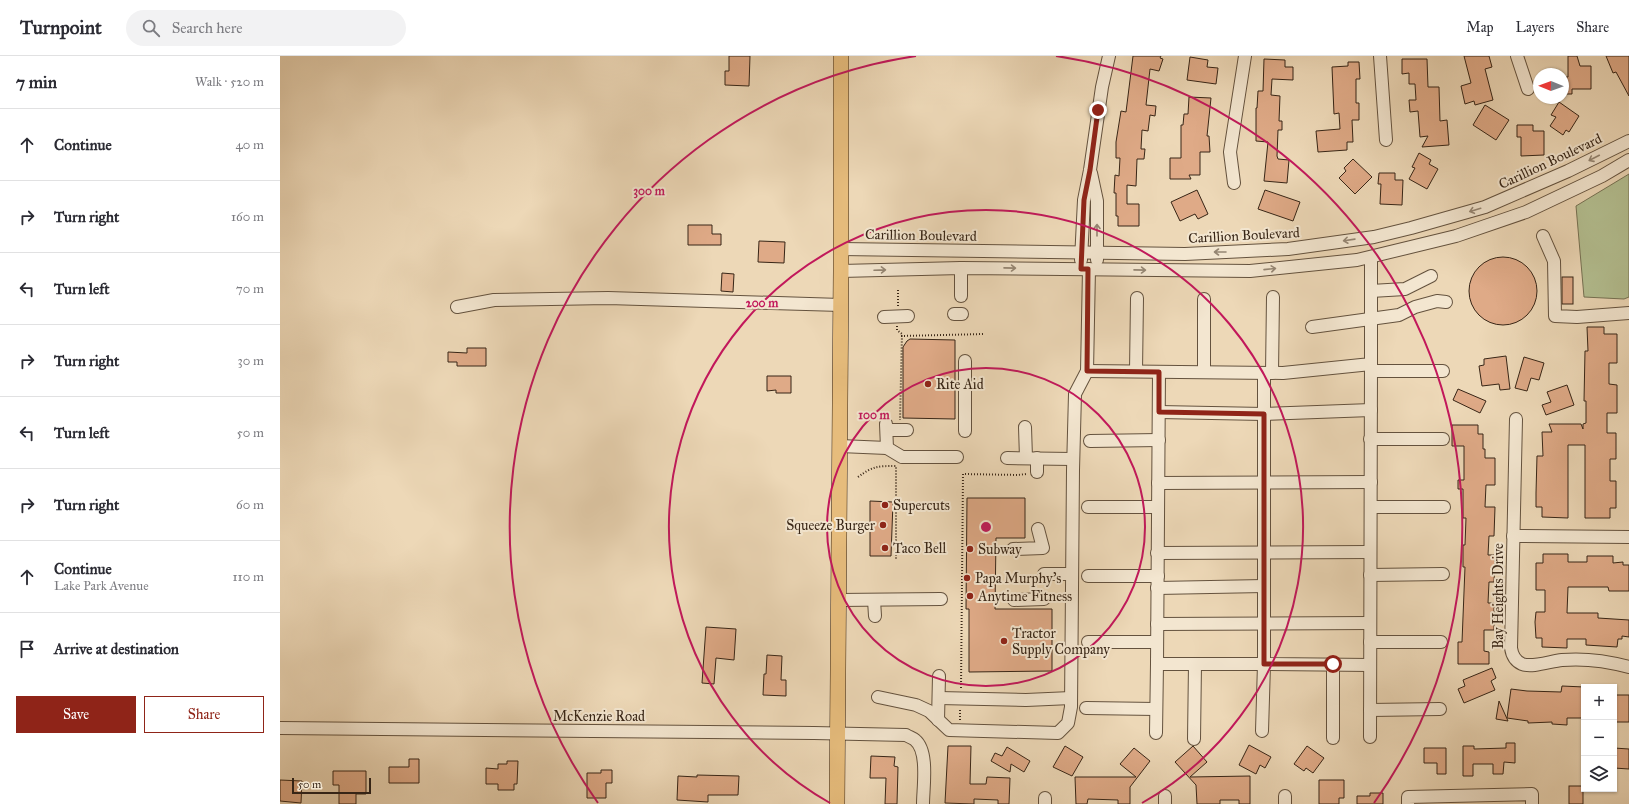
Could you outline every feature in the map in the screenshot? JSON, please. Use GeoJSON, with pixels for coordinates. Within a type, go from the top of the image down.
{"type":"FeatureCollection","features":[{"type":"Feature","properties":{"kind":"main road"},"geometry":{"type":"LineString","coordinates":[[837,804],[841,305],[841,56]]}},
{"type":"Feature","properties":{"kind":"street"},"geometry":{"type":"LineString","coordinates":[[878,697],[906,697],[916,705],[929,711],[951,730],[1058,733],[1068,722],[1071,698],[1075,394],[1087,371],[1089,269],[1082,253],[1084,200],[1090,170],[1098,110],[1109,56]]}},
{"type":"Feature","properties":{"kind":"street"},"geometry":{"type":"LineString","coordinates":[[1234,183],[1230,152],[1245,56]]}},
{"type":"Feature","properties":{"kind":"street"},"geometry":{"type":"LineString","coordinates":[[1380,56],[1386,140]]}},
{"type":"Feature","properties":{"kind":"street"},"geometry":{"type":"LineString","coordinates":[[1517,56],[1528,89]]}},
{"type":"Feature","properties":{"kind":"street","name":"Carillion Boulevard"},"geometry":{"type":"LineString","coordinates":[[841,249],[1082,253],[1252,252],[1288,249],[1374,237],[1485,207],[1568,171],[1629,140]]}},
{"type":"Feature","properties":{"kind":"street"},"geometry":{"type":"LineString","coordinates":[[841,271],[961,268],[1250,271],[1371,258],[1456,236],[1526,212],[1602,176],[1629,160]]}},
{"type":"Feature","properties":{"kind":"street"},"geometry":{"type":"LineString","coordinates":[[1089,269],[1097,253],[1097,202],[1090,170]]}},
{"type":"Feature","properties":{"kind":"street"},"geometry":{"type":"LineString","coordinates":[[1543,236],[1554,261],[1555,316],[1578,317],[1629,313]]}},
{"type":"Feature","properties":{"kind":"street"},"geometry":{"type":"LineString","coordinates":[[1370,737],[1371,258]]}},
{"type":"Feature","properties":{"kind":"street"},"geometry":{"type":"LineString","coordinates":[[961,268],[961,296]]}},
{"type":"Feature","properties":{"kind":"street"},"geometry":{"type":"LineString","coordinates":[[1371,291],[1405,289],[1430,276]]}},
{"type":"Feature","properties":{"kind":"street"},"geometry":{"type":"LineString","coordinates":[[457,307],[494,300],[608,298],[841,305]]}},
{"type":"Feature","properties":{"kind":"street"},"geometry":{"type":"LineString","coordinates":[[1136,371],[1137,298]]}},
{"type":"Feature","properties":{"kind":"street"},"geometry":{"type":"LineString","coordinates":[[1262,731],[1264,664],[1264,414],[1273,298]]}},
{"type":"Feature","properties":{"kind":"street"},"geometry":{"type":"LineString","coordinates":[[1204,299],[1204,372]]}},
{"type":"Feature","properties":{"kind":"street"},"geometry":{"type":"LineString","coordinates":[[1312,327],[1399,315],[1415,307],[1437,302],[1446,302]]}},
{"type":"Feature","properties":{"kind":"street"},"geometry":{"type":"LineString","coordinates":[[884,318],[903,316]]}},
{"type":"Feature","properties":{"kind":"street"},"geometry":{"type":"LineString","coordinates":[[965,361],[965,431]]}},
{"type":"Feature","properties":{"kind":"street"},"geometry":{"type":"LineString","coordinates":[[1087,371],[1283,373],[1371,368],[1443,371]]}},
{"type":"Feature","properties":{"kind":"street"},"geometry":{"type":"LineString","coordinates":[[1156,733],[1159,372]]}},
{"type":"Feature","properties":{"kind":"street"},"geometry":{"type":"LineString","coordinates":[[1159,412],[1264,414],[1371,410]]}},
{"type":"Feature","properties":{"kind":"street","name":"Bay Heights Drive"},"geometry":{"type":"LineString","coordinates":[[1516,419],[1512,655],[1517,661],[1530,665],[1560,660],[1588,660],[1629,667]]}},
{"type":"Feature","properties":{"kind":"street"},"geometry":{"type":"LineString","coordinates":[[891,450],[886,427],[904,430]]}},
{"type":"Feature","properties":{"kind":"street"},"geometry":{"type":"LineString","coordinates":[[1025,427],[1031,458],[1037,472]]}},
{"type":"Feature","properties":{"kind":"street"},"geometry":{"type":"LineString","coordinates":[[1370,439],[1443,439]]}},
{"type":"Feature","properties":{"kind":"street"},"geometry":{"type":"LineString","coordinates":[[1090,440],[1159,440]]}},
{"type":"Feature","properties":{"kind":"street"},"geometry":{"type":"LineString","coordinates":[[840,446],[891,450],[902,457],[912,460],[943,461],[957,458]]}},
{"type":"Feature","properties":{"kind":"street"},"geometry":{"type":"LineString","coordinates":[[1007,458],[1073,459]]}},
{"type":"Feature","properties":{"kind":"street"},"geometry":{"type":"LineString","coordinates":[[1158,483],[1371,482]]}},
{"type":"Feature","properties":{"kind":"street"},"geometry":{"type":"LineString","coordinates":[[1088,507],[1158,507]]}},
{"type":"Feature","properties":{"kind":"street"},"geometry":{"type":"LineString","coordinates":[[1370,507],[1444,507]]}},
{"type":"Feature","properties":{"kind":"street"},"geometry":{"type":"LineString","coordinates":[[1013,549],[1043,548],[1038,530]]}},
{"type":"Feature","properties":{"kind":"street"},"geometry":{"type":"LineString","coordinates":[[1514,536],[1629,537]]}},
{"type":"Feature","properties":{"kind":"street"},"geometry":{"type":"LineString","coordinates":[[1158,553],[1370,552]]}},
{"type":"Feature","properties":{"kind":"street"},"geometry":{"type":"LineString","coordinates":[[1044,574],[1072,574]]}},
{"type":"Feature","properties":{"kind":"street"},"geometry":{"type":"LineString","coordinates":[[1370,574],[1443,574]]}},
{"type":"Feature","properties":{"kind":"street"},"geometry":{"type":"LineString","coordinates":[[1088,576],[1157,582],[1264,586]]}},
{"type":"Feature","properties":{"kind":"street"},"geometry":{"type":"LineString","coordinates":[[839,600],[940,599]]}},
{"type":"Feature","properties":{"kind":"street"},"geometry":{"type":"LineString","coordinates":[[1014,600],[1044,599]]}},
{"type":"Feature","properties":{"kind":"street"},"geometry":{"type":"LineString","coordinates":[[874,600],[875,616]]}},
{"type":"Feature","properties":{"kind":"street"},"geometry":{"type":"LineString","coordinates":[[1157,624],[1370,622]]}},
{"type":"Feature","properties":{"kind":"street"},"geometry":{"type":"LineString","coordinates":[[1088,642],[1157,642]]}},
{"type":"Feature","properties":{"kind":"street"},"geometry":{"type":"LineString","coordinates":[[1370,642],[1441,642]]}},
{"type":"Feature","properties":{"kind":"street"},"geometry":{"type":"LineString","coordinates":[[1157,664],[1370,665]]}},
{"type":"Feature","properties":{"kind":"street"},"geometry":{"type":"LineString","coordinates":[[1194,739],[1195,664]]}},
{"type":"Feature","properties":{"kind":"street"},"geometry":{"type":"LineString","coordinates":[[1333,664],[1333,738]]}},
{"type":"Feature","properties":{"kind":"street"},"geometry":{"type":"LineString","coordinates":[[938,720],[939,676]]}},
{"type":"Feature","properties":{"kind":"street"},"geometry":{"type":"LineString","coordinates":[[939,698],[1026,700],[1071,698]]}},
{"type":"Feature","properties":{"kind":"street"},"geometry":{"type":"LineString","coordinates":[[1086,708],[1156,709]]}},
{"type":"Feature","properties":{"kind":"street"},"geometry":{"type":"LineString","coordinates":[[1370,710],[1440,709]]}},
{"type":"Feature","properties":{"kind":"street","name":"McKenzie Road"},"geometry":{"type":"LineString","coordinates":[[280,728],[906,735],[916,740],[920,746],[924,760],[923,804]]}},
{"type":"Feature","properties":{"kind":"street"},"geometry":{"type":"LineString","coordinates":[[1408,804],[1408,797],[1532,794],[1532,804]]}},
{"type":"Feature","properties":{"kind":"path"},"geometry":{"type":"LineString","coordinates":[[898,289],[903,316],[897,330],[902,334],[904,430]]}},
{"type":"Feature","properties":{"kind":"path"},"geometry":{"type":"LineString","coordinates":[[902,336],[984,334]]}},
{"type":"Feature","properties":{"kind":"path"},"geometry":{"type":"LineString","coordinates":[[888,466],[891,450]]}},
{"type":"Feature","properties":{"kind":"path"},"geometry":{"type":"LineString","coordinates":[[858,477],[870,468],[877,466],[896,466],[896,559]]}},
{"type":"Feature","properties":{"kind":"path"},"geometry":{"type":"LineString","coordinates":[[951,730],[954,724],[960,724],[963,474],[1018,475],[1037,472]]}},
{"type":"Feature","properties":{"kind":"green space"},"geometry":{"type":"Polygon","coordinates":[[[1629,174],[1629,297],[1624,299],[1584,297],[1576,206],[1629,174]]]}},
{"type":"Feature","properties":{"kind":"building"},"geometry":{"type":"Polygon","coordinates":[[[729,56],[750,56],[749,86],[725,85],[725,71],[729,71],[729,56]]]}},
{"type":"Feature","properties":{"kind":"building"},"geometry":{"type":"Polygon","coordinates":[[[1133,56],[1161,56],[1160,58],[1163,59],[1159,71],[1150,69],[1146,105],[1156,106],[1155,116],[1150,115],[1148,131],[1142,130],[1141,149],[1145,149],[1144,159],[1137,159],[1136,186],[1127,185],[1127,204],[1139,204],[1139,226],[1118,226],[1118,216],[1116,216],[1116,193],[1114,193],[1115,175],[1119,176],[1120,158],[1116,158],[1116,142],[1121,111],[1126,112],[1133,56]]]}},
{"type":"Feature","properties":{"kind":"building"},"geometry":{"type":"Polygon","coordinates":[[[1464,56],[1489,56],[1492,67],[1485,69],[1493,100],[1475,105],[1474,101],[1465,104],[1461,86],[1471,83],[1464,56]]]}},
{"type":"Feature","properties":{"kind":"building"},"geometry":{"type":"Polygon","coordinates":[[[1568,56],[1577,56],[1580,66],[1591,66],[1591,89],[1572,89],[1572,94],[1569,94],[1568,56]]]}},
{"type":"Feature","properties":{"kind":"building"},"geometry":{"type":"Polygon","coordinates":[[[1606,56],[1629,56],[1629,96],[1616,72],[1613,73],[1606,56]]]}},
{"type":"Feature","properties":{"kind":"building"},"geometry":{"type":"Polygon","coordinates":[[[1190,57],[1208,60],[1207,67],[1218,68],[1216,84],[1187,80],[1190,57]]]}},
{"type":"Feature","properties":{"kind":"building"},"geometry":{"type":"Polygon","coordinates":[[[1264,59],[1285,60],[1285,67],[1293,67],[1293,80],[1272,79],[1271,95],[1280,96],[1279,121],[1282,121],[1282,130],[1278,130],[1277,156],[1278,159],[1289,160],[1287,183],[1264,181],[1268,142],[1256,141],[1256,108],[1258,91],[1263,91],[1264,59]]]}},
{"type":"Feature","properties":{"kind":"building"},"geometry":{"type":"Polygon","coordinates":[[[1402,59],[1427,59],[1428,87],[1439,87],[1440,121],[1447,120],[1449,145],[1422,147],[1428,136],[1420,137],[1418,111],[1410,112],[1409,100],[1416,100],[1415,84],[1409,84],[1409,73],[1402,74],[1402,59]]]}},
{"type":"Feature","properties":{"kind":"building"},"geometry":{"type":"Polygon","coordinates":[[[1348,62],[1359,62],[1360,79],[1356,79],[1356,103],[1359,103],[1359,120],[1352,120],[1353,142],[1347,142],[1347,150],[1318,152],[1316,131],[1340,129],[1339,113],[1334,114],[1332,67],[1348,66],[1348,62]]]}},
{"type":"Feature","properties":{"kind":"building"},"geometry":{"type":"Polygon","coordinates":[[[1189,97],[1211,98],[1207,136],[1209,136],[1210,152],[1200,152],[1200,175],[1189,175],[1191,179],[1170,179],[1170,158],[1181,158],[1181,125],[1183,125],[1184,114],[1188,114],[1189,97]]]}},
{"type":"Feature","properties":{"kind":"building"},"geometry":{"type":"Polygon","coordinates":[[[1558,104],[1562,104],[1579,116],[1569,132],[1566,130],[1563,135],[1550,126],[1556,117],[1551,115],[1558,104]]]}},
{"type":"Feature","properties":{"kind":"building"},"geometry":{"type":"Polygon","coordinates":[[[1485,105],[1509,120],[1496,140],[1473,125],[1485,105]]]}},
{"type":"Feature","properties":{"kind":"building"},"geometry":{"type":"Polygon","coordinates":[[[1517,125],[1533,125],[1533,131],[1544,131],[1544,155],[1521,156],[1521,137],[1517,137],[1517,125]]]}},
{"type":"Feature","properties":{"kind":"building"},"geometry":{"type":"Polygon","coordinates":[[[1419,153],[1431,160],[1429,164],[1438,169],[1427,189],[1409,179],[1415,168],[1412,167],[1419,153]]]}},
{"type":"Feature","properties":{"kind":"building"},"geometry":{"type":"Polygon","coordinates":[[[1353,159],[1372,177],[1355,194],[1339,178],[1346,171],[1344,168],[1353,159]]]}},
{"type":"Feature","properties":{"kind":"building"},"geometry":{"type":"Polygon","coordinates":[[[1379,173],[1395,173],[1395,180],[1403,180],[1402,205],[1380,204],[1381,184],[1378,184],[1379,173]]]}},
{"type":"Feature","properties":{"kind":"building"},"geometry":{"type":"Polygon","coordinates":[[[1197,190],[1208,214],[1198,219],[1195,214],[1180,221],[1171,202],[1197,190]]]}},
{"type":"Feature","properties":{"kind":"building"},"geometry":{"type":"Polygon","coordinates":[[[1265,190],[1300,202],[1293,221],[1258,209],[1265,190]]]}},
{"type":"Feature","properties":{"kind":"building"},"geometry":{"type":"Polygon","coordinates":[[[688,225],[712,225],[712,234],[721,234],[721,245],[688,245],[688,225]]]}},
{"type":"Feature","properties":{"kind":"building"},"geometry":{"type":"Polygon","coordinates":[[[759,241],[785,242],[784,263],[758,262],[759,241]]]}},
{"type":"Feature","properties":{"kind":"building"},"geometry":{"type":"Polygon","coordinates":[[[1503,257],[1516,260],[1527,267],[1534,278],[1537,291],[1534,304],[1527,315],[1516,322],[1503,325],[1490,322],[1479,315],[1472,304],[1469,291],[1472,278],[1479,267],[1490,260],[1503,257]]]}},
{"type":"Feature","properties":{"kind":"building"},"geometry":{"type":"Polygon","coordinates":[[[722,273],[734,274],[733,292],[721,291],[722,273]]]}},
{"type":"Feature","properties":{"kind":"building"},"geometry":{"type":"Polygon","coordinates":[[[1562,277],[1573,277],[1573,304],[1562,304],[1562,277]]]}},
{"type":"Feature","properties":{"kind":"building"},"geometry":{"type":"Polygon","coordinates":[[[1587,327],[1604,327],[1604,334],[1617,334],[1617,363],[1609,363],[1609,384],[1617,385],[1617,413],[1607,413],[1607,433],[1616,433],[1616,459],[1610,459],[1610,481],[1616,481],[1616,508],[1610,508],[1610,518],[1585,518],[1585,445],[1568,445],[1568,518],[1542,517],[1542,507],[1536,507],[1536,493],[1537,456],[1543,456],[1542,432],[1552,432],[1549,424],[1581,424],[1583,429],[1583,424],[1586,423],[1586,401],[1584,401],[1585,351],[1588,351],[1587,327]]]}},
{"type":"Feature","properties":{"kind":"building"},"geometry":{"type":"Polygon","coordinates":[[[910,339],[955,340],[955,419],[903,418],[903,347],[910,339]]]}},
{"type":"Feature","properties":{"kind":"building"},"geometry":{"type":"Polygon","coordinates":[[[467,348],[486,348],[486,366],[457,366],[457,362],[448,362],[448,352],[467,353],[467,348]]]}},
{"type":"Feature","properties":{"kind":"building"},"geometry":{"type":"Polygon","coordinates":[[[1506,356],[1510,389],[1500,390],[1499,384],[1482,386],[1479,366],[1484,365],[1484,359],[1506,356]]]}},
{"type":"Feature","properties":{"kind":"building"},"geometry":{"type":"Polygon","coordinates":[[[1524,357],[1544,363],[1539,380],[1531,378],[1527,391],[1515,388],[1524,357]]]}},
{"type":"Feature","properties":{"kind":"building"},"geometry":{"type":"Polygon","coordinates":[[[767,376],[791,376],[791,393],[776,393],[776,390],[767,391],[767,376]]]}},
{"type":"Feature","properties":{"kind":"building"},"geometry":{"type":"Polygon","coordinates":[[[1567,385],[1574,405],[1546,415],[1542,405],[1551,402],[1547,392],[1567,385]]]}},
{"type":"Feature","properties":{"kind":"building"},"geometry":{"type":"Polygon","coordinates":[[[1458,389],[1486,401],[1480,413],[1453,400],[1458,389]]]}},
{"type":"Feature","properties":{"kind":"building"},"geometry":{"type":"Polygon","coordinates":[[[1452,425],[1478,425],[1478,434],[1483,434],[1483,449],[1485,449],[1485,458],[1495,458],[1495,485],[1486,485],[1485,507],[1495,507],[1494,536],[1489,536],[1488,555],[1495,555],[1494,582],[1489,582],[1488,603],[1494,603],[1494,630],[1484,630],[1484,651],[1489,652],[1489,664],[1458,664],[1458,642],[1462,642],[1465,567],[1463,567],[1463,545],[1465,545],[1466,518],[1463,518],[1463,489],[1458,489],[1458,480],[1464,480],[1464,446],[1452,446],[1452,425]]]}},
{"type":"Feature","properties":{"kind":"building"},"geometry":{"type":"Polygon","coordinates":[[[967,498],[1025,498],[1025,538],[996,538],[995,609],[1052,609],[1052,671],[969,672],[969,609],[966,609],[967,498]]]}},
{"type":"Feature","properties":{"kind":"building"},"geometry":{"type":"Polygon","coordinates":[[[870,501],[893,502],[891,556],[870,556],[870,501]]]}},
{"type":"Feature","properties":{"kind":"building"},"geometry":{"type":"Polygon","coordinates":[[[1543,554],[1568,554],[1568,562],[1587,562],[1587,556],[1613,556],[1613,563],[1623,562],[1623,565],[1629,565],[1629,591],[1609,591],[1608,587],[1568,587],[1567,613],[1598,613],[1598,618],[1629,620],[1629,637],[1622,636],[1622,639],[1618,639],[1617,647],[1586,645],[1586,639],[1567,639],[1567,648],[1542,647],[1542,638],[1536,638],[1535,622],[1536,612],[1545,612],[1545,590],[1536,590],[1536,563],[1543,563],[1543,554]]]}},
{"type":"Feature","properties":{"kind":"building"},"geometry":{"type":"Polygon","coordinates":[[[706,627],[736,629],[734,660],[716,658],[714,684],[702,683],[706,627]]]}},
{"type":"Feature","properties":{"kind":"building"},"geometry":{"type":"Polygon","coordinates":[[[767,655],[782,656],[781,680],[786,680],[786,696],[763,695],[767,655]]]}},
{"type":"Feature","properties":{"kind":"building"},"geometry":{"type":"Polygon","coordinates":[[[1492,668],[1496,678],[1491,681],[1495,690],[1464,703],[1458,689],[1465,686],[1463,680],[1492,668]]]}},
{"type":"Feature","properties":{"kind":"building"},"geometry":{"type":"Polygon","coordinates":[[[1562,686],[1581,687],[1581,718],[1567,718],[1567,725],[1552,724],[1552,722],[1528,723],[1528,721],[1507,718],[1511,689],[1561,692],[1562,686]]]}},
{"type":"Feature","properties":{"kind":"building"},"geometry":{"type":"Polygon","coordinates":[[[1617,695],[1629,695],[1629,722],[1617,722],[1617,695]]]}},
{"type":"Feature","properties":{"kind":"building"},"geometry":{"type":"Polygon","coordinates":[[[1499,701],[1508,721],[1496,719],[1499,701]]]}},
{"type":"Feature","properties":{"kind":"building"},"geometry":{"type":"Polygon","coordinates":[[[1506,743],[1515,743],[1515,763],[1504,762],[1503,774],[1493,774],[1493,764],[1473,764],[1473,776],[1463,776],[1463,746],[1474,746],[1474,749],[1506,748],[1506,743]]]}},
{"type":"Feature","properties":{"kind":"building"},"geometry":{"type":"Polygon","coordinates":[[[1249,745],[1271,757],[1265,768],[1260,765],[1256,774],[1239,765],[1249,745]]]}},
{"type":"Feature","properties":{"kind":"building"},"geometry":{"type":"Polygon","coordinates":[[[948,746],[971,746],[970,784],[986,784],[987,777],[1010,778],[1009,804],[998,804],[998,800],[974,799],[974,804],[945,803],[948,746]]]}},
{"type":"Feature","properties":{"kind":"building"},"geometry":{"type":"Polygon","coordinates":[[[1065,746],[1083,757],[1072,776],[1053,767],[1065,746]]]}},
{"type":"Feature","properties":{"kind":"building"},"geometry":{"type":"Polygon","coordinates":[[[1193,746],[1207,762],[1190,777],[1250,776],[1250,804],[1239,804],[1239,800],[1220,800],[1220,804],[1197,804],[1196,785],[1175,762],[1193,746]]]}},
{"type":"Feature","properties":{"kind":"building"},"geometry":{"type":"Polygon","coordinates":[[[1307,746],[1324,758],[1313,773],[1306,768],[1304,771],[1294,764],[1307,746]]]}},
{"type":"Feature","properties":{"kind":"building"},"geometry":{"type":"Polygon","coordinates":[[[1007,747],[1030,761],[1024,772],[1011,764],[1010,772],[991,761],[995,753],[1002,756],[1007,747]]]}},
{"type":"Feature","properties":{"kind":"building"},"geometry":{"type":"Polygon","coordinates":[[[1134,748],[1150,761],[1130,787],[1130,804],[1118,804],[1118,800],[1088,799],[1087,804],[1076,804],[1075,777],[1136,777],[1120,764],[1134,748]]]}},
{"type":"Feature","properties":{"kind":"building"},"geometry":{"type":"Polygon","coordinates":[[[1424,748],[1446,748],[1446,774],[1437,774],[1437,763],[1424,763],[1424,748]]]}},
{"type":"Feature","properties":{"kind":"building"},"geometry":{"type":"Polygon","coordinates":[[[1617,748],[1629,749],[1629,769],[1617,768],[1617,748]]]}},
{"type":"Feature","properties":{"kind":"building"},"geometry":{"type":"Polygon","coordinates":[[[871,756],[895,757],[894,766],[898,767],[897,804],[885,804],[886,778],[870,778],[871,756]]]}},
{"type":"Feature","properties":{"kind":"building"},"geometry":{"type":"Polygon","coordinates":[[[409,759],[419,759],[419,783],[389,783],[389,767],[409,767],[409,759]]]}},
{"type":"Feature","properties":{"kind":"building"},"geometry":{"type":"Polygon","coordinates":[[[507,761],[518,761],[517,784],[514,784],[514,790],[498,790],[498,784],[486,784],[486,768],[498,769],[498,764],[507,764],[507,761]]]}},
{"type":"Feature","properties":{"kind":"building"},"geometry":{"type":"Polygon","coordinates":[[[601,770],[612,770],[612,783],[606,783],[606,798],[587,798],[587,773],[601,773],[601,770]]]}},
{"type":"Feature","properties":{"kind":"building"},"geometry":{"type":"Polygon","coordinates":[[[333,771],[366,771],[366,794],[356,794],[356,804],[339,804],[339,785],[333,785],[333,771]]]}},
{"type":"Feature","properties":{"kind":"building"},"geometry":{"type":"Polygon","coordinates":[[[697,775],[739,776],[738,795],[708,795],[708,802],[677,800],[678,776],[697,777],[697,775]]]}},
{"type":"Feature","properties":{"kind":"building"},"geometry":{"type":"Polygon","coordinates":[[[280,780],[302,781],[301,803],[280,801],[280,780]]]}},
{"type":"Feature","properties":{"kind":"building"},"geometry":{"type":"Polygon","coordinates":[[[1319,780],[1344,780],[1344,798],[1339,798],[1339,804],[1319,804],[1319,780]]]}},
{"type":"Feature","properties":{"kind":"building"},"geometry":{"type":"Polygon","coordinates":[[[1569,786],[1581,786],[1581,792],[1583,792],[1583,804],[1569,804],[1569,786]]]}},
{"type":"Feature","properties":{"kind":"building"},"geometry":{"type":"Polygon","coordinates":[[[1370,793],[1383,793],[1383,804],[1357,804],[1357,796],[1370,796],[1370,793]]]}},
{"type":"Feature","properties":{"kind":"place","name":"Rite Aid"},"geometry":{"type":"Point","coordinates":[928,384]}},
{"type":"Feature","properties":{"kind":"place","name":"Supercuts"},"geometry":{"type":"Point","coordinates":[885,505]}},
{"type":"Feature","properties":{"kind":"place","name":"Squeeze Burger"},"geometry":{"type":"Point","coordinates":[883,525]}},
{"type":"Feature","properties":{"kind":"place","name":"Taco Bell"},"geometry":{"type":"Point","coordinates":[885,548]}},
{"type":"Feature","properties":{"kind":"place","name":"Subway"},"geometry":{"type":"Point","coordinates":[970,549]}},
{"type":"Feature","properties":{"kind":"place","name":"Papa Murphy's"},"geometry":{"type":"Point","coordinates":[967,578]}},
{"type":"Feature","properties":{"kind":"place","name":"Anytime Fitness"},"geometry":{"type":"Point","coordinates":[970,596]}},
{"type":"Feature","properties":{"kind":"place","name":"Tractor Supply Company"},"geometry":{"type":"Point","coordinates":[1004,641]}},
{"type":"Feature","properties":{"kind":"route"},"geometry":{"type":"LineString","coordinates":[[1098,110],[1090,170],[1084,200],[1081,269],[1088,269],[1087,371],[1159,372],[1159,412],[1264,414],[1264,664],[1333,664]]}}]}
